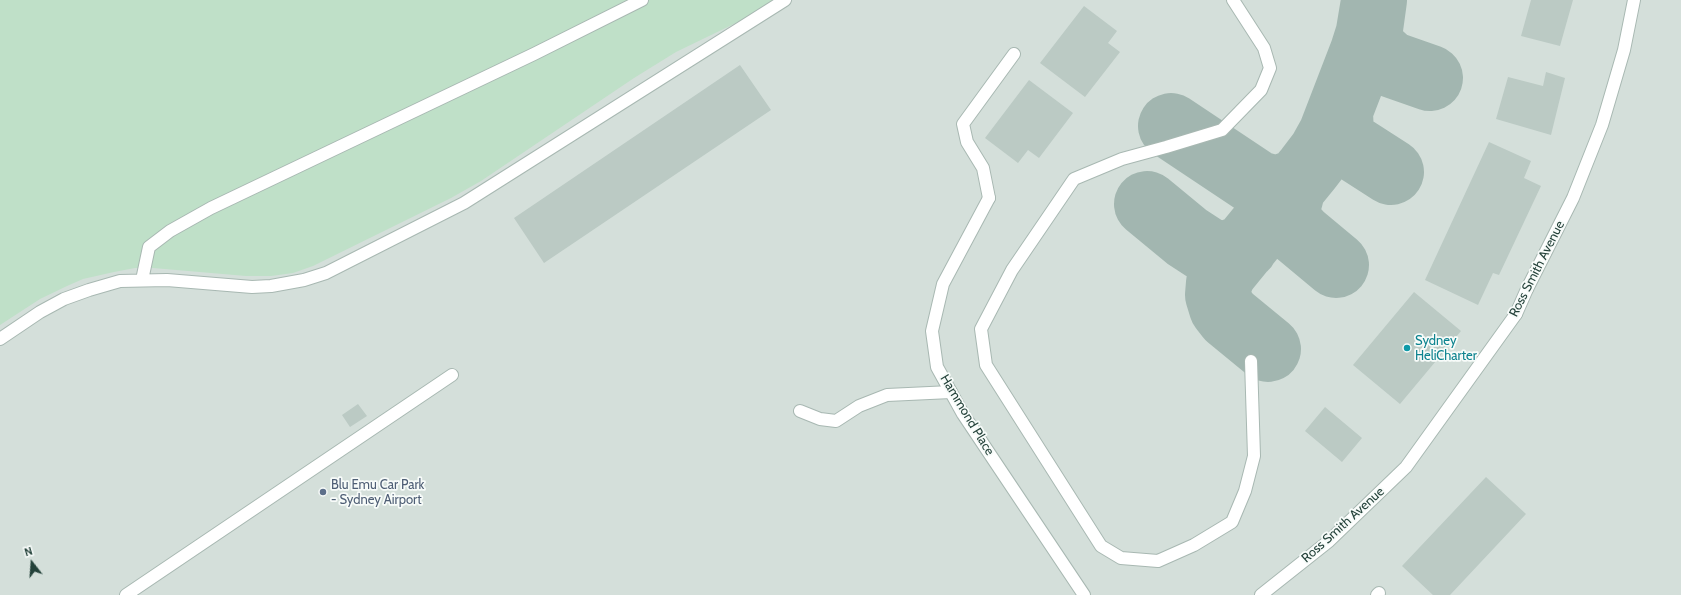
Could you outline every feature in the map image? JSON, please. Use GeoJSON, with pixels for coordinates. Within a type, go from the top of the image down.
{"type":"FeatureCollection","features":[{"type":"Feature","properties":{"kind":"street"},"geometry":{"type":"LineString","coordinates":[[142,280],[149,247],[170,231],[211,208],[527,57],[642,0]]}},
{"type":"Feature","properties":{"kind":"street"},"geometry":{"type":"LineString","coordinates":[[0,339],[40,312],[64,299],[89,290],[120,282],[167,280],[258,287],[292,283],[326,273],[464,203],[785,0]]}},
{"type":"Feature","properties":{"kind":"street"},"geometry":{"type":"LineString","coordinates":[[1233,0],[1264,48],[1270,68],[1262,90],[1222,130],[1122,159],[1074,179],[1012,270],[980,329],[986,365],[994,378],[1101,546],[1121,558],[1158,561],[1194,545],[1232,522],[1245,491],[1254,456],[1251,361]]}},
{"type":"Feature","properties":{"kind":"street","name":"Ross Smith Avenue"},"geometry":{"type":"LineString","coordinates":[[1262,595],[1330,541],[1406,468],[1516,314],[1573,198],[1602,125],[1624,50],[1634,0]]}},
{"type":"Feature","properties":{"kind":"street","name":"Hammond Place"},"geometry":{"type":"LineString","coordinates":[[1014,54],[963,124],[967,142],[983,168],[989,198],[943,284],[932,332],[938,367],[963,414],[1084,595]]}},
{"type":"Feature","properties":{"kind":"street"},"geometry":{"type":"LineString","coordinates":[[126,595],[452,375]]}},
{"type":"Feature","properties":{"kind":"street"},"geometry":{"type":"LineString","coordinates":[[800,411],[820,419],[836,421],[859,406],[887,395],[951,392]]}},
{"type":"Feature","properties":{"kind":"shaded area"},"geometry":{"type":"Polygon","coordinates":[[[0,0],[1681,0],[1681,595],[0,595],[0,0]]]}},
{"type":"Feature","properties":{"kind":"green space"},"geometry":{"type":"Polygon","coordinates":[[[0,0],[779,0],[676,52],[634,78],[481,181],[451,198],[313,266],[293,273],[271,276],[246,276],[153,268],[135,268],[83,279],[40,299],[0,325],[0,0]]]}},
{"type":"Feature","properties":{"kind":"building"},"geometry":{"type":"Polygon","coordinates":[[[1531,0],[1573,0],[1560,46],[1521,36],[1531,0]]]}},
{"type":"Feature","properties":{"kind":"building"},"geometry":{"type":"Polygon","coordinates":[[[1084,6],[1117,31],[1108,43],[1120,52],[1085,97],[1040,63],[1084,6]]]}},
{"type":"Feature","properties":{"kind":"building"},"geometry":{"type":"Polygon","coordinates":[[[740,65],[771,110],[544,263],[514,218],[740,65]]]}},
{"type":"Feature","properties":{"kind":"building"},"geometry":{"type":"Polygon","coordinates":[[[1546,72],[1565,78],[1551,135],[1496,119],[1508,77],[1543,86],[1546,72]]]}},
{"type":"Feature","properties":{"kind":"building"},"geometry":{"type":"Polygon","coordinates":[[[1029,80],[1073,113],[1039,158],[1028,150],[1018,163],[985,138],[1029,80]]]}},
{"type":"Feature","properties":{"kind":"building"},"geometry":{"type":"Polygon","coordinates":[[[1489,142],[1531,161],[1524,178],[1541,186],[1499,275],[1493,273],[1478,305],[1425,280],[1489,142]]]}},
{"type":"Feature","properties":{"kind":"building","name":"Sydney HeliCharter"},"geometry":{"type":"Polygon","coordinates":[[[1414,292],[1461,331],[1400,404],[1353,365],[1414,292]]]}},
{"type":"Feature","properties":{"kind":"building"},"geometry":{"type":"Polygon","coordinates":[[[358,404],[367,416],[350,427],[342,415],[358,404]]]}},
{"type":"Feature","properties":{"kind":"building"},"geometry":{"type":"Polygon","coordinates":[[[1325,407],[1362,438],[1342,462],[1305,431],[1325,407]]]}},
{"type":"Feature","properties":{"kind":"building"},"geometry":{"type":"Polygon","coordinates":[[[1486,477],[1526,514],[1450,595],[1433,595],[1402,566],[1486,477]]]}},
{"type":"Feature","properties":{"kind":"taxiway"},"geometry":{"type":"LineString","coordinates":[[1268,349],[1229,317],[1222,308],[1218,295],[1219,283],[1224,272],[1321,152],[1331,134],[1363,51],[1370,29],[1374,0]]}},
{"type":"Feature","properties":{"kind":"taxiway"},"geometry":{"type":"LineString","coordinates":[[1373,7],[1369,31],[1373,47],[1390,64],[1430,78]]}},
{"type":"Feature","properties":{"kind":"taxiway"},"geometry":{"type":"LineString","coordinates":[[1340,114],[1341,132],[1349,145],[1391,172]]}},
{"type":"Feature","properties":{"kind":"taxiway"},"geometry":{"type":"LineString","coordinates":[[1171,126],[1258,184],[1277,189],[1298,181]]}},
{"type":"Feature","properties":{"kind":"taxiway"},"geometry":{"type":"LineString","coordinates":[[1293,187],[1288,206],[1288,214],[1292,226],[1300,235],[1336,265]]}},
{"type":"Feature","properties":{"kind":"taxiway"},"geometry":{"type":"LineString","coordinates":[[1147,204],[1187,237],[1210,252],[1219,254],[1228,253],[1245,247]]}},
{"type":"Feature","properties":{"kind":"place","name":"Sydney HeliCharter"},"geometry":{"type":"Point","coordinates":[1407,348]}},
{"type":"Feature","properties":{"kind":"place","name":"Blu Emu Car Park - Sydney Airport"},"geometry":{"type":"Point","coordinates":[323,492]}}]}
